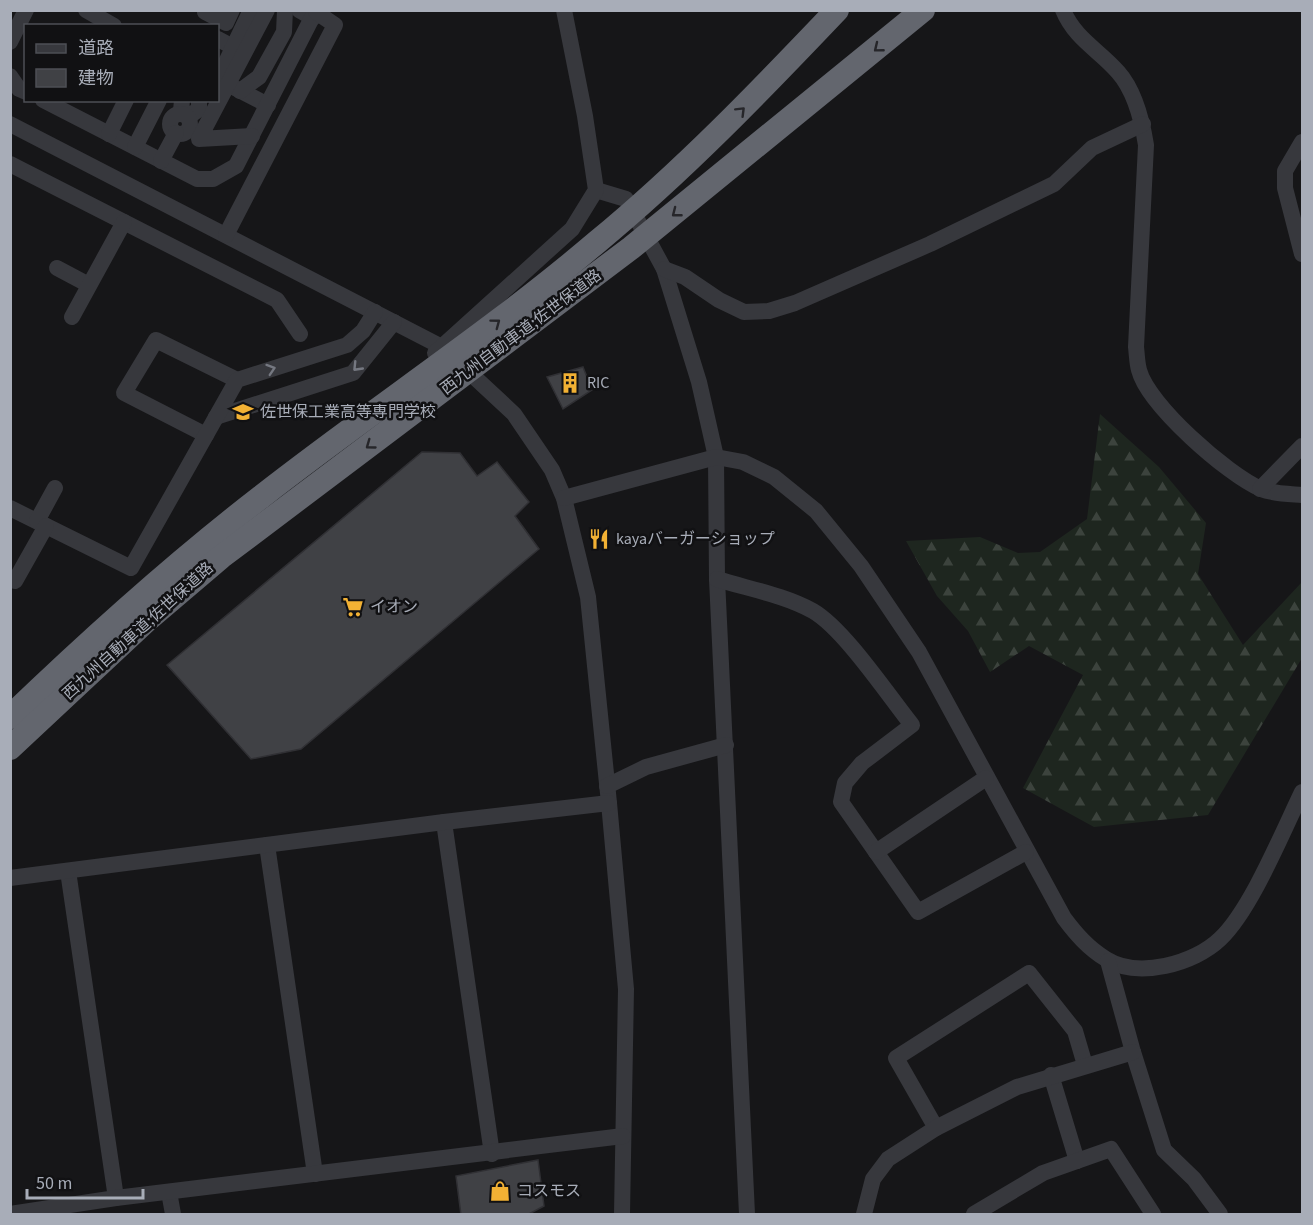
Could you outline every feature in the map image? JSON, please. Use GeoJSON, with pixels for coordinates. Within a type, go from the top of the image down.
{"type":"FeatureCollection","features":[{"type":"Feature","properties":{"kind":"highway","name":"西九州自動車道;佐世保道路"},"geometry":{"type":"LineString","coordinates":[[10,717],[127,607],[194,550],[548,283],[699,152],[837,10]]}},
{"type":"Feature","properties":{"kind":"highway","name":"西九州自動車道;佐世保道路"},"geometry":{"type":"LineString","coordinates":[[10,748],[147,620],[221,556],[518,334],[722,177],[923,10]]}},
{"type":"Feature","properties":{"kind":"street"},"geometry":{"type":"LineString","coordinates":[[16,42],[26,10]]}},
{"type":"Feature","properties":{"kind":"street"},"geometry":{"type":"LineString","coordinates":[[200,15],[226,23],[232,10]]}},
{"type":"Feature","properties":{"kind":"street"},"geometry":{"type":"LineString","coordinates":[[226,83],[233,47],[251,10]]}},
{"type":"Feature","properties":{"kind":"street"},"geometry":{"type":"LineString","coordinates":[[219,98],[267,10]]}},
{"type":"Feature","properties":{"kind":"street"},"geometry":{"type":"LineString","coordinates":[[226,83],[260,77],[284,32],[285,10]]}},
{"type":"Feature","properties":{"kind":"street"},"geometry":{"type":"LineString","coordinates":[[10,734],[246,519],[572,229],[596,189],[585,116],[564,10]]}},
{"type":"Feature","properties":{"kind":"street"},"geometry":{"type":"LineString","coordinates":[[1063,10],[1080,38],[1119,72],[1133,95],[1143,124],[1146,145],[1136,347],[1139,372],[1153,397],[1180,427],[1232,470],[1260,489],[1302,495]]}},
{"type":"Feature","properties":{"kind":"street"},"geometry":{"type":"LineString","coordinates":[[48,102],[197,179],[213,179],[236,166],[286,71],[311,13],[335,25],[226,235]]}},
{"type":"Feature","properties":{"kind":"street"},"geometry":{"type":"LineString","coordinates":[[91,15],[110,24]]}},
{"type":"Feature","properties":{"kind":"street"},"geometry":{"type":"LineString","coordinates":[[219,40],[233,47]]}},
{"type":"Feature","properties":{"kind":"street"},"geometry":{"type":"LineString","coordinates":[[268,62],[286,71]]}},
{"type":"Feature","properties":{"kind":"street"},"geometry":{"type":"LineString","coordinates":[[10,76],[24,91]]}},
{"type":"Feature","properties":{"kind":"street"},"geometry":{"type":"LineString","coordinates":[[226,83],[268,105]]}},
{"type":"Feature","properties":{"kind":"street"},"geometry":{"type":"LineString","coordinates":[[109,134],[125,102]]}},
{"type":"Feature","properties":{"kind":"street"},"geometry":{"type":"LineString","coordinates":[[135,147],[158,102]]}},
{"type":"Feature","properties":{"kind":"street"},"geometry":{"type":"LineString","coordinates":[[161,161],[176,133],[171,128],[172,119],[179,113],[182,104],[196,113],[199,102]]}},
{"type":"Feature","properties":{"kind":"street"},"geometry":{"type":"LineString","coordinates":[[217,102],[199,139],[252,135]]}},
{"type":"Feature","properties":{"kind":"street"},"geometry":{"type":"LineString","coordinates":[[10,124],[442,347],[514,414],[552,471],[564,498],[588,597],[609,803],[626,989],[622,1215]]}},
{"type":"Feature","properties":{"kind":"street"},"geometry":{"type":"LineString","coordinates":[[664,269],[685,277],[719,300],[744,312],[770,311],[795,303],[930,244],[1054,184],[1092,148],[1143,124]]}},
{"type":"Feature","properties":{"kind":"street"},"geometry":{"type":"LineString","coordinates":[[1302,142],[1285,171],[1285,188],[1302,254]]}},
{"type":"Feature","properties":{"kind":"street"},"geometry":{"type":"LineString","coordinates":[[10,164],[278,300],[300,334]]}},
{"type":"Feature","properties":{"kind":"street"},"geometry":{"type":"LineString","coordinates":[[596,189],[626,199],[664,269],[699,382],[716,457],[717,579],[747,1215]]}},
{"type":"Feature","properties":{"kind":"street"},"geometry":{"type":"LineString","coordinates":[[72,317],[124,222]]}},
{"type":"Feature","properties":{"kind":"street"},"geometry":{"type":"LineString","coordinates":[[57,268],[89,285]]}},
{"type":"Feature","properties":{"kind":"street"},"geometry":{"type":"LineString","coordinates":[[10,508],[131,568],[237,380],[347,345],[363,331],[375,312]]}},
{"type":"Feature","properties":{"kind":"street"},"geometry":{"type":"LineString","coordinates":[[216,417],[353,373],[394,322]]}},
{"type":"Feature","properties":{"kind":"street"},"geometry":{"type":"LineString","coordinates":[[206,435],[124,393],[156,340],[237,380]]}},
{"type":"Feature","properties":{"kind":"street"},"geometry":{"type":"LineString","coordinates":[[1260,489],[1302,446]]}},
{"type":"Feature","properties":{"kind":"street"},"geometry":{"type":"LineString","coordinates":[[564,498],[716,457],[743,462],[774,477],[816,511],[861,566],[919,652],[1064,918],[1084,943],[1108,961],[1146,969],[1169,966],[1199,954],[1221,938],[1249,899],[1302,792]]}},
{"type":"Feature","properties":{"kind":"street"},"geometry":{"type":"LineString","coordinates":[[15,581],[55,488]]}},
{"type":"Feature","properties":{"kind":"street"},"geometry":{"type":"LineString","coordinates":[[717,579],[795,602],[815,612],[834,627],[912,725],[862,763],[845,783],[841,802],[918,912],[1026,852]]}},
{"type":"Feature","properties":{"kind":"street"},"geometry":{"type":"LineString","coordinates":[[607,786],[646,767],[726,745]]}},
{"type":"Feature","properties":{"kind":"street"},"geometry":{"type":"LineString","coordinates":[[876,852],[986,778]]}},
{"type":"Feature","properties":{"kind":"street"},"geometry":{"type":"LineString","coordinates":[[10,878],[609,803]]}},
{"type":"Feature","properties":{"kind":"street"},"geometry":{"type":"LineString","coordinates":[[444,822],[492,1154]]}},
{"type":"Feature","properties":{"kind":"street"},"geometry":{"type":"LineString","coordinates":[[267,845],[315,1174]]}},
{"type":"Feature","properties":{"kind":"street"},"geometry":{"type":"LineString","coordinates":[[68,871],[116,1198]]}},
{"type":"Feature","properties":{"kind":"street"},"geometry":{"type":"LineString","coordinates":[[1108,961],[1133,1052],[1164,1150],[1194,1179],[1220,1215]]}},
{"type":"Feature","properties":{"kind":"street"},"geometry":{"type":"LineString","coordinates":[[936,1128],[896,1058],[1029,973],[1075,1031],[1085,1065]]}},
{"type":"Feature","properties":{"kind":"street"},"geometry":{"type":"LineString","coordinates":[[864,1215],[873,1179],[888,1159],[936,1128],[1017,1087],[1133,1052]]}},
{"type":"Feature","properties":{"kind":"street"},"geometry":{"type":"LineString","coordinates":[[1051,1075],[1077,1161]]}},
{"type":"Feature","properties":{"kind":"street"},"geometry":{"type":"LineString","coordinates":[[10,1214],[116,1198],[492,1154],[623,1136]]}},
{"type":"Feature","properties":{"kind":"street"},"geometry":{"type":"LineString","coordinates":[[974,1215],[1043,1173],[1111,1149],[1153,1215]]}},
{"type":"Feature","properties":{"kind":"street"},"geometry":{"type":"LineString","coordinates":[[169,1192],[173,1215]]}},
{"type":"Feature","properties":{"kind":"green space"},"geometry":{"type":"Polygon","coordinates":[[[1100,414],[1159,467],[1206,523],[1198,574],[1243,645],[1302,582],[1302,658],[1208,815],[1094,827],[1023,788],[1083,675],[1029,646],[990,672],[968,631],[937,596],[906,541],[980,537],[1018,553],[1040,552],[1087,519],[1100,414]]]}},
{"type":"Feature","properties":{"kind":"building","name":"RIC"},"geometry":{"type":"Polygon","coordinates":[[[583,367],[592,390],[563,409],[547,377],[583,367]]]}},
{"type":"Feature","properties":{"kind":"building","name":"イオン"},"geometry":{"type":"Polygon","coordinates":[[[422,452],[460,453],[477,476],[497,462],[529,502],[515,516],[539,549],[301,749],[251,759],[167,665],[422,452]]]}},
{"type":"Feature","properties":{"kind":"building","name":"コスモス"},"geometry":{"type":"Polygon","coordinates":[[[538,1160],[544,1206],[527,1215],[461,1215],[456,1176],[538,1160]]]}},
{"type":"Feature","properties":{"kind":"place","name":"RIC"},"geometry":{"type":"Point","coordinates":[570,383]}},
{"type":"Feature","properties":{"kind":"place","name":"佐世保工業高等専門学校"},"geometry":{"type":"Point","coordinates":[243,412]}},
{"type":"Feature","properties":{"kind":"place","name":"kayaバーガーショップ"},"geometry":{"type":"Point","coordinates":[599,539]}},
{"type":"Feature","properties":{"kind":"place","name":"イオン"},"geometry":{"type":"Point","coordinates":[353,607]}},
{"type":"Feature","properties":{"kind":"place","name":"コスモス"},"geometry":{"type":"Point","coordinates":[500,1191]}}]}
